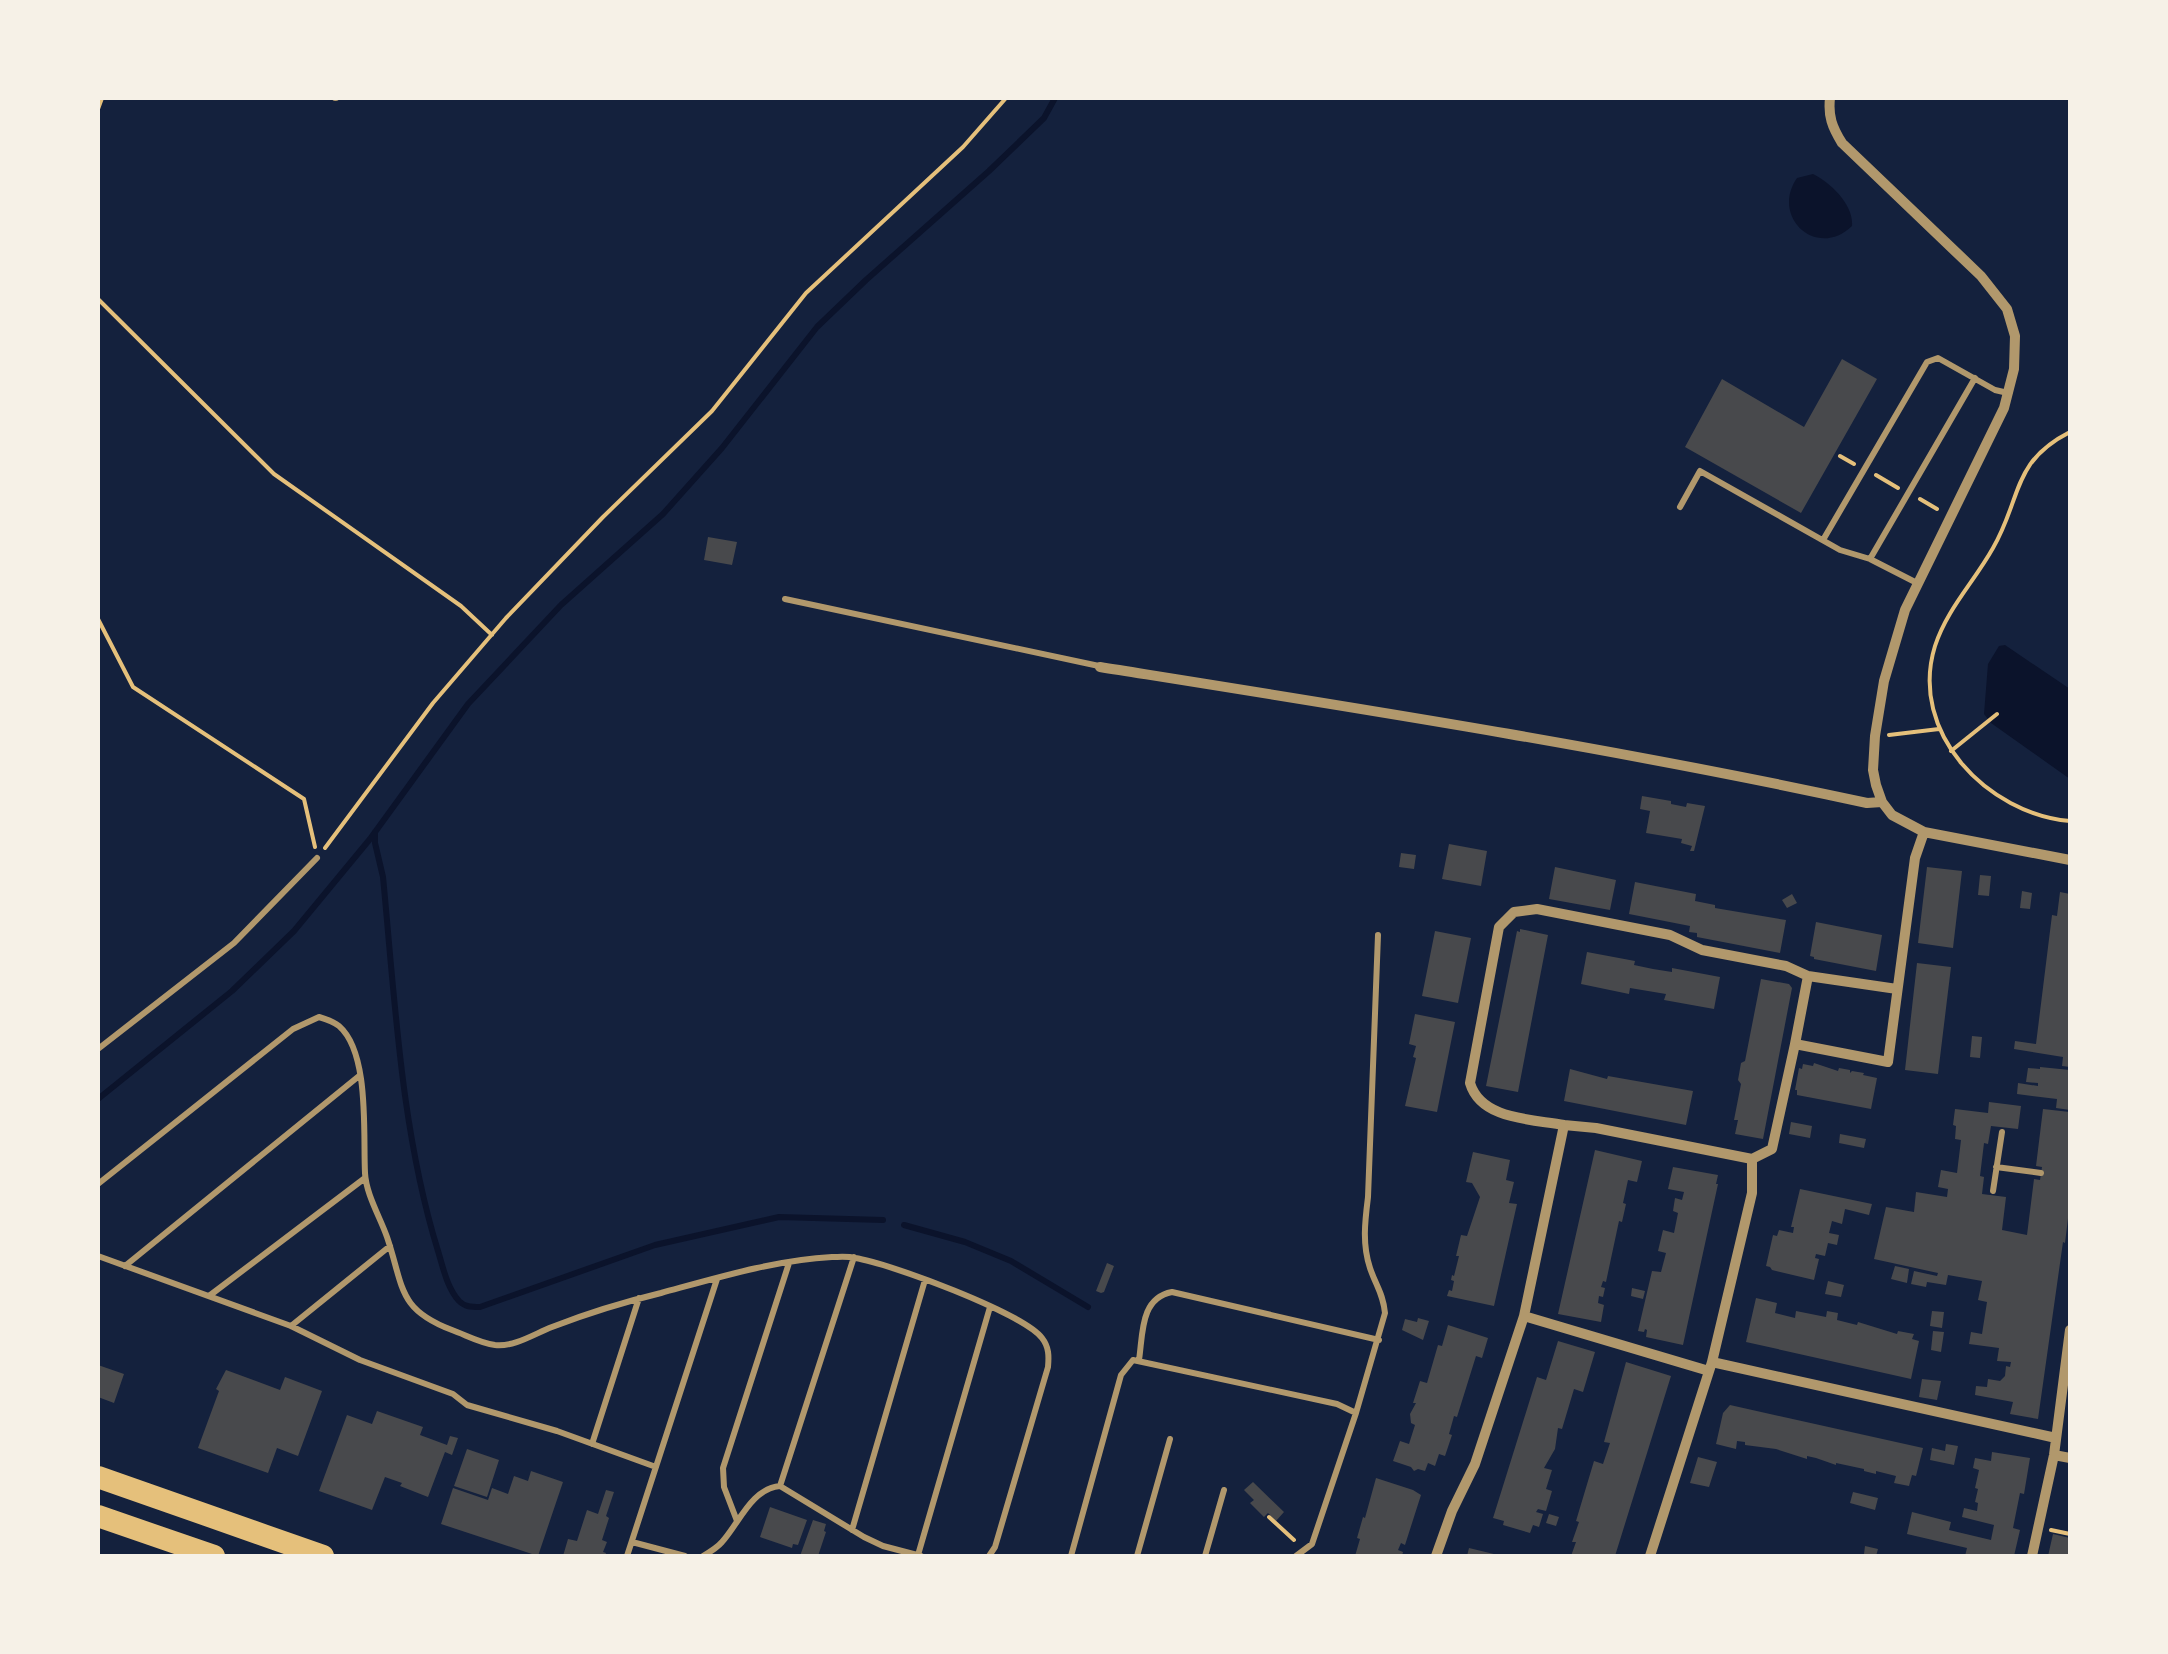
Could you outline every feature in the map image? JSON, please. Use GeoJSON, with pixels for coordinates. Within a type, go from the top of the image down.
{"type":"FeatureCollection","features":[{"type":"Feature","properties":{"kind":"main road"},"geometry":{"type":"LineString","coordinates":[[98,1477],[323,1556]]}},
{"type":"Feature","properties":{"kind":"main road"},"geometry":{"type":"LineString","coordinates":[[98,1516],[214,1556]]}},
{"type":"Feature","properties":{"kind":"street"},"geometry":{"type":"LineString","coordinates":[[1830,98],[1832,128],[1842,143],[1981,276],[2007,309],[2014,336],[2014,369],[2004,408],[1905,610],[1884,680],[1873,770],[1882,802],[1892,815],[1924,832],[2070,860]]}},
{"type":"Feature","properties":{"kind":"street"},"geometry":{"type":"LineString","coordinates":[[1100,666],[1488,731],[1867,803],[1882,802]]}},
{"type":"Feature","properties":{"kind":"street"},"geometry":{"type":"LineString","coordinates":[[1795,1044],[1888,1062],[1915,858],[1924,832]]}},
{"type":"Feature","properties":{"kind":"street"},"geometry":{"type":"LineString","coordinates":[[1808,976],[1772,1149],[1752,1159],[1496,1112],[1474,1095],[1470,1083],[1499,927],[1514,912],[1538,908],[1670,935],[1702,950],[1786,966],[1808,976],[1897,990]]}},
{"type":"Feature","properties":{"kind":"street"},"geometry":{"type":"LineString","coordinates":[[1436,1556],[1475,1464],[1524,1316],[1564,1126]]}},
{"type":"Feature","properties":{"kind":"street"},"geometry":{"type":"LineString","coordinates":[[1650,1556],[1711,1366],[1752,1193],[1752,1159]]}},
{"type":"Feature","properties":{"kind":"street"},"geometry":{"type":"LineString","coordinates":[[1524,1316],[1711,1366],[2056,1438]]}},
{"type":"Feature","properties":{"kind":"street"},"geometry":{"type":"LineString","coordinates":[[2032,1556],[2054,1454],[2070,1330]]}},
{"type":"Feature","properties":{"kind":"street"},"geometry":{"type":"LineString","coordinates":[[2054,1454],[2070,1458]]}},
{"type":"Feature","properties":{"kind":"lane"},"geometry":{"type":"LineString","coordinates":[[1823,540],[1927,362],[1938,358],[2008,394]]}},
{"type":"Feature","properties":{"kind":"lane"},"geometry":{"type":"LineString","coordinates":[[1870,560],[1975,378]]}},
{"type":"Feature","properties":{"kind":"lane"},"geometry":{"type":"LineString","coordinates":[[1680,507],[1700,472],[1840,550],[1917,583]]}},
{"type":"Feature","properties":{"kind":"lane"},"geometry":{"type":"LineString","coordinates":[[785,599],[1100,666]]}},
{"type":"Feature","properties":{"kind":"lane"},"geometry":{"type":"LineString","coordinates":[[98,1049],[234,943],[317,858]]}},
{"type":"Feature","properties":{"kind":"lane"},"geometry":{"type":"LineString","coordinates":[[1296,1556],[1312,1544],[1386,1313],[1384,1297],[1370,1269],[1364,1234],[1378,934]]}},
{"type":"Feature","properties":{"kind":"lane"},"geometry":{"type":"LineString","coordinates":[[98,1184],[276,1042],[307,1020],[318,1017],[340,1027],[358,1059],[365,1120],[365,1178],[407,1300],[429,1322],[488,1344],[507,1346],[639,1298],[789,1263],[854,1257],[962,1294],[1018,1320],[1042,1337],[1049,1352],[1048,1367],[996,1547],[989,1556]]}},
{"type":"Feature","properties":{"kind":"lane"},"geometry":{"type":"LineString","coordinates":[[124,1266],[359,1076]]}},
{"type":"Feature","properties":{"kind":"lane"},"geometry":{"type":"LineString","coordinates":[[1993,1191],[2002,1132]]}},
{"type":"Feature","properties":{"kind":"lane"},"geometry":{"type":"LineString","coordinates":[[1996,1167],[2041,1174]]}},
{"type":"Feature","properties":{"kind":"lane"},"geometry":{"type":"LineString","coordinates":[[208,1297],[365,1178]]}},
{"type":"Feature","properties":{"kind":"lane"},"geometry":{"type":"LineString","coordinates":[[291,1326],[390,1246]]}},
{"type":"Feature","properties":{"kind":"lane"},"geometry":{"type":"LineString","coordinates":[[98,1256],[291,1326],[360,1360],[453,1394],[467,1404],[656,1467]]}},
{"type":"Feature","properties":{"kind":"lane"},"geometry":{"type":"LineString","coordinates":[[780,1486],[854,1257]]}},
{"type":"Feature","properties":{"kind":"lane"},"geometry":{"type":"LineString","coordinates":[[737,1521],[724,1487],[723,1468],[789,1263]]}},
{"type":"Feature","properties":{"kind":"lane"},"geometry":{"type":"LineString","coordinates":[[628,1556],[716,1279]]}},
{"type":"Feature","properties":{"kind":"lane"},"geometry":{"type":"LineString","coordinates":[[852,1530],[924,1280]]}},
{"type":"Feature","properties":{"kind":"lane"},"geometry":{"type":"LineString","coordinates":[[1138,1360],[1147,1310],[1152,1301],[1172,1292],[1379,1340]]}},
{"type":"Feature","properties":{"kind":"lane"},"geometry":{"type":"LineString","coordinates":[[592,1444],[639,1298]]}},
{"type":"Feature","properties":{"kind":"lane"},"geometry":{"type":"LineString","coordinates":[[703,1556],[719,1546],[758,1496],[780,1486],[884,1546],[920,1556],[990,1307]]}},
{"type":"Feature","properties":{"kind":"lane"},"geometry":{"type":"LineString","coordinates":[[1070,1556],[1121,1375],[1133,1360],[1337,1404],[1356,1413]]}},
{"type":"Feature","properties":{"kind":"lane"},"geometry":{"type":"LineString","coordinates":[[1137,1556],[1170,1439]]}},
{"type":"Feature","properties":{"kind":"lane"},"geometry":{"type":"LineString","coordinates":[[1205,1556],[1224,1490]]}},
{"type":"Feature","properties":{"kind":"lane"},"geometry":{"type":"LineString","coordinates":[[632,1542],[685,1556]]}},
{"type":"Feature","properties":{"kind":"path"},"geometry":{"type":"LineString","coordinates":[[98,109],[102,98]]}},
{"type":"Feature","properties":{"kind":"path"},"geometry":{"type":"LineString","coordinates":[[317,858],[433,703],[492,635],[603,517],[712,411],[806,294],[963,147],[1006,98]]}},
{"type":"Feature","properties":{"kind":"path"},"geometry":{"type":"LineString","coordinates":[[98,299],[274,474],[461,606],[492,635]]}},
{"type":"Feature","properties":{"kind":"path"},"geometry":{"type":"LineString","coordinates":[[2070,432],[2047,446],[2029,464],[1993,548],[1944,620],[1933,652],[1930,692],[1939,729],[1951,751],[1974,776],[2022,808],[2070,821]]}},
{"type":"Feature","properties":{"kind":"path"},"geometry":{"type":"LineString","coordinates":[[98,619],[133,687],[304,799],[317,858]]}},
{"type":"Feature","properties":{"kind":"path"},"geometry":{"type":"LineString","coordinates":[[1951,751],[1997,714]]}},
{"type":"Feature","properties":{"kind":"path"},"geometry":{"type":"LineString","coordinates":[[1875,736],[1939,729]]}},
{"type":"Feature","properties":{"kind":"path"},"geometry":{"type":"LineString","coordinates":[[1269,1517],[1304,1551]]}},
{"type":"Feature","properties":{"kind":"water"},"geometry":{"type":"Polygon","coordinates":[[[1813,174],[1834,189],[1849,210],[1852,226],[1838,235],[1812,236],[1793,219],[1790,193],[1797,178],[1813,174]]]}},
{"type":"Feature","properties":{"kind":"water"},"geometry":{"type":"Polygon","coordinates":[[[2005,645],[2070,689],[2070,779],[1984,714],[1988,664],[1999,646],[2005,645]]]}},
{"type":"Feature","properties":{"kind":"building"},"geometry":{"type":"Polygon","coordinates":[[[1842,359],[1877,379],[1801,513],[1685,447],[1722,379],[1804,427],[1842,359]]]}},
{"type":"Feature","properties":{"kind":"building"},"geometry":{"type":"Polygon","coordinates":[[[708,537],[737,542],[732,565],[704,560],[708,537]]]}},
{"type":"Feature","properties":{"kind":"building"},"geometry":{"type":"Polygon","coordinates":[[[1642,796],[1686,807],[1687,803],[1705,806],[1694,851],[1690,851],[1692,846],[1681,843],[1682,839],[1646,833],[1650,811],[1640,809],[1642,796]]]}},
{"type":"Feature","properties":{"kind":"building"},"geometry":{"type":"Polygon","coordinates":[[[1449,844],[1487,851],[1481,886],[1442,879],[1449,844]]]}},
{"type":"Feature","properties":{"kind":"building"},"geometry":{"type":"Polygon","coordinates":[[[1401,853],[1416,855],[1414,869],[1399,867],[1401,853]]]}},
{"type":"Feature","properties":{"kind":"building"},"geometry":{"type":"Polygon","coordinates":[[[1555,867],[1616,880],[1610,910],[1549,899],[1555,867]]]}},
{"type":"Feature","properties":{"kind":"building"},"geometry":{"type":"Polygon","coordinates":[[[1927,867],[1962,871],[1953,948],[1918,943],[1927,867]]]}},
{"type":"Feature","properties":{"kind":"building"},"geometry":{"type":"Polygon","coordinates":[[[1980,875],[1991,876],[1989,896],[1978,895],[1980,875]]]}},
{"type":"Feature","properties":{"kind":"building"},"geometry":{"type":"Polygon","coordinates":[[[1635,882],[1696,894],[1695,901],[1715,908],[1786,920],[1780,953],[1697,937],[1697,933],[1689,932],[1690,926],[1629,914],[1635,882]]]}},
{"type":"Feature","properties":{"kind":"building"},"geometry":{"type":"Polygon","coordinates":[[[2022,891],[2032,893],[2030,909],[2020,908],[2022,891]]]}},
{"type":"Feature","properties":{"kind":"building"},"geometry":{"type":"Polygon","coordinates":[[[2060,892],[2070,894],[2070,1067],[2062,1066],[2063,1057],[2014,1049],[2015,1041],[2036,1044],[2052,915],[2057,916],[2060,892]]]}},
{"type":"Feature","properties":{"kind":"building"},"geometry":{"type":"Polygon","coordinates":[[[1792,894],[1797,903],[1787,908],[1782,900],[1792,894]]]}},
{"type":"Feature","properties":{"kind":"building"},"geometry":{"type":"Polygon","coordinates":[[[1816,922],[1882,935],[1876,971],[1810,956],[1816,922]]]}},
{"type":"Feature","properties":{"kind":"building"},"geometry":{"type":"Polygon","coordinates":[[[1520,929],[1548,935],[1518,1092],[1486,1086],[1520,929]]]}},
{"type":"Feature","properties":{"kind":"building"},"geometry":{"type":"Polygon","coordinates":[[[1435,931],[1471,938],[1458,1003],[1422,996],[1435,931]]]}},
{"type":"Feature","properties":{"kind":"building"},"geometry":{"type":"Polygon","coordinates":[[[1587,952],[1635,961],[1634,965],[1653,969],[1672,972],[1672,968],[1720,977],[1714,1009],[1664,1000],[1666,994],[1630,988],[1629,994],[1581,984],[1587,952]]]}},
{"type":"Feature","properties":{"kind":"building"},"geometry":{"type":"Polygon","coordinates":[[[1917,963],[1951,967],[1938,1074],[1905,1070],[1917,963]]]}},
{"type":"Feature","properties":{"kind":"building"},"geometry":{"type":"Polygon","coordinates":[[[1761,979],[1789,984],[1792,988],[1763,1139],[1735,1134],[1738,1120],[1734,1120],[1741,1063],[1745,1061],[1761,979]]]}},
{"type":"Feature","properties":{"kind":"building"},"geometry":{"type":"Polygon","coordinates":[[[1415,1014],[1455,1022],[1437,1112],[1405,1106],[1416,1058],[1416,1046],[1409,1044],[1415,1014]]]}},
{"type":"Feature","properties":{"kind":"building"},"geometry":{"type":"Polygon","coordinates":[[[1972,1036],[1982,1037],[1980,1058],[1970,1057],[1972,1036]]]}},
{"type":"Feature","properties":{"kind":"building"},"geometry":{"type":"Polygon","coordinates":[[[1814,1063],[1877,1078],[1871,1109],[1797,1095],[1799,1068],[1814,1063]]]}},
{"type":"Feature","properties":{"kind":"building"},"geometry":{"type":"Polygon","coordinates":[[[2028,1068],[2070,1070],[2070,1110],[2056,1108],[2057,1099],[2017,1094],[2018,1083],[2038,1086],[2026,1082],[2028,1068]]]}},
{"type":"Feature","properties":{"kind":"building"},"geometry":{"type":"Polygon","coordinates":[[[1570,1069],[1607,1079],[1608,1076],[1693,1091],[1686,1125],[1564,1101],[1570,1069]]]}},
{"type":"Feature","properties":{"kind":"building"},"geometry":{"type":"Polygon","coordinates":[[[1989,1102],[2021,1106],[2018,1129],[1991,1126],[1988,1144],[1984,1143],[1982,1194],[2006,1197],[2002,1230],[2027,1235],[2034,1179],[2040,1180],[2042,1167],[2036,1166],[2043,1109],[2070,1112],[2070,1202],[2038,1419],[2010,1414],[2013,1402],[1975,1395],[1976,1386],[1987,1387],[1988,1379],[2000,1381],[2011,1362],[1997,1361],[1999,1348],[1969,1344],[1971,1332],[1982,1334],[1987,1302],[1978,1300],[1982,1281],[1948,1275],[1946,1285],[1911,1284],[1914,1271],[1937,1276],[1938,1273],[1874,1259],[1886,1207],[1914,1212],[1916,1192],[1947,1197],[1948,1189],[1938,1187],[1941,1170],[1957,1173],[1961,1140],[1955,1139],[1955,1109],[1988,1113],[1989,1102]]]}},
{"type":"Feature","properties":{"kind":"building"},"geometry":{"type":"Polygon","coordinates":[[[1791,1122],[1812,1126],[1810,1138],[1789,1134],[1791,1122]]]}},
{"type":"Feature","properties":{"kind":"building"},"geometry":{"type":"Polygon","coordinates":[[[1840,1134],[1866,1139],[1864,1148],[1839,1143],[1840,1134]]]}},
{"type":"Feature","properties":{"kind":"building"},"geometry":{"type":"Polygon","coordinates":[[[1595,1150],[1642,1161],[1637,1182],[1628,1180],[1622,1222],[1619,1221],[1606,1282],[1601,1287],[1605,1288],[1603,1297],[1599,1296],[1598,1303],[1604,1305],[1601,1322],[1558,1314],[1595,1150]]]}},
{"type":"Feature","properties":{"kind":"building"},"geometry":{"type":"Polygon","coordinates":[[[1473,1152],[1510,1160],[1506,1180],[1514,1182],[1509,1203],[1517,1204],[1494,1306],[1447,1296],[1452,1291],[1461,1235],[1467,1236],[1480,1197],[1472,1183],[1466,1182],[1473,1152]]]}},
{"type":"Feature","properties":{"kind":"building"},"geometry":{"type":"Polygon","coordinates":[[[1673,1167],[1718,1175],[1683,1345],[1646,1337],[1645,1329],[1638,1331],[1652,1271],[1661,1272],[1666,1253],[1658,1251],[1663,1230],[1674,1233],[1678,1213],[1673,1211],[1675,1198],[1682,1200],[1684,1192],[1668,1189],[1673,1167]]]}},
{"type":"Feature","properties":{"kind":"building"},"geometry":{"type":"Polygon","coordinates":[[[1800,1189],[1872,1204],[1869,1215],[1845,1209],[1842,1224],[1832,1221],[1829,1233],[1839,1235],[1837,1245],[1828,1243],[1825,1256],[1816,1254],[1819,1259],[1814,1280],[1766,1266],[1773,1235],[1777,1236],[1779,1230],[1793,1233],[1800,1189]]]}},
{"type":"Feature","properties":{"kind":"building"},"geometry":{"type":"Polygon","coordinates":[[[1107,1263],[1114,1266],[1101,1293],[1096,1291],[1107,1263]]]}},
{"type":"Feature","properties":{"kind":"building"},"geometry":{"type":"Polygon","coordinates":[[[1895,1266],[1909,1269],[1907,1283],[1891,1279],[1895,1266]]]}},
{"type":"Feature","properties":{"kind":"building"},"geometry":{"type":"Polygon","coordinates":[[[1828,1281],[1844,1285],[1841,1297],[1825,1294],[1828,1281]]]}},
{"type":"Feature","properties":{"kind":"building"},"geometry":{"type":"Polygon","coordinates":[[[1632,1288],[1645,1291],[1643,1299],[1631,1296],[1632,1288]]]}},
{"type":"Feature","properties":{"kind":"building"},"geometry":{"type":"Polygon","coordinates":[[[1756,1298],[1777,1303],[1775,1313],[1795,1318],[1796,1311],[1826,1317],[1827,1311],[1838,1313],[1837,1320],[1897,1334],[1914,1334],[1912,1339],[1919,1341],[1911,1379],[1746,1342],[1756,1298]]]}},
{"type":"Feature","properties":{"kind":"building"},"geometry":{"type":"Polygon","coordinates":[[[1932,1311],[1944,1312],[1942,1328],[1930,1326],[1932,1311]]]}},
{"type":"Feature","properties":{"kind":"building"},"geometry":{"type":"Polygon","coordinates":[[[1418,1318],[1429,1321],[1423,1340],[1402,1330],[1405,1319],[1417,1322],[1418,1318]]]}},
{"type":"Feature","properties":{"kind":"building"},"geometry":{"type":"Polygon","coordinates":[[[1448,1325],[1488,1338],[1482,1358],[1476,1356],[1457,1417],[1454,1416],[1445,1456],[1439,1454],[1435,1466],[1428,1463],[1425,1471],[1414,1471],[1393,1461],[1400,1441],[1409,1444],[1415,1425],[1410,1414],[1420,1381],[1427,1383],[1448,1325]]]}},
{"type":"Feature","properties":{"kind":"building"},"geometry":{"type":"Polygon","coordinates":[[[1933,1331],[1944,1332],[1941,1352],[1931,1350],[1933,1331]]]}},
{"type":"Feature","properties":{"kind":"building"},"geometry":{"type":"Polygon","coordinates":[[[1558,1341],[1595,1352],[1583,1392],[1574,1389],[1562,1429],[1558,1428],[1555,1449],[1544,1468],[1552,1470],[1546,1489],[1552,1491],[1546,1511],[1536,1512],[1543,1514],[1539,1527],[1533,1525],[1530,1533],[1493,1518],[1537,1377],[1546,1380],[1558,1341]]]}},
{"type":"Feature","properties":{"kind":"building"},"geometry":{"type":"Polygon","coordinates":[[[1626,1362],[1671,1376],[1615,1556],[1571,1556],[1579,1522],[1576,1521],[1594,1461],[1603,1464],[1610,1443],[1604,1442],[1626,1362]]]}},
{"type":"Feature","properties":{"kind":"building"},"geometry":{"type":"Polygon","coordinates":[[[98,1365],[124,1374],[114,1403],[98,1397],[98,1365]]]}},
{"type":"Feature","properties":{"kind":"building"},"geometry":{"type":"Polygon","coordinates":[[[226,1370],[280,1390],[285,1377],[322,1391],[298,1456],[277,1448],[268,1473],[198,1448],[226,1370]]]}},
{"type":"Feature","properties":{"kind":"building"},"geometry":{"type":"Polygon","coordinates":[[[1922,1379],[1941,1381],[1937,1400],[1919,1397],[1922,1379]]]}},
{"type":"Feature","properties":{"kind":"building"},"geometry":{"type":"Polygon","coordinates":[[[1730,1405],[1923,1448],[1916,1476],[1912,1475],[1909,1486],[1894,1483],[1896,1476],[1745,1442],[1737,1441],[1736,1449],[1716,1444],[1723,1413],[1730,1405]]]}},
{"type":"Feature","properties":{"kind":"building"},"geometry":{"type":"Polygon","coordinates":[[[377,1411],[423,1427],[420,1435],[447,1445],[450,1436],[458,1438],[452,1455],[445,1452],[428,1497],[385,1477],[372,1510],[319,1491],[347,1415],[372,1424],[377,1411]]]}},
{"type":"Feature","properties":{"kind":"building"},"geometry":{"type":"Polygon","coordinates":[[[1946,1444],[1958,1446],[1954,1465],[1930,1460],[1932,1448],[1945,1451],[1946,1444]]]}},
{"type":"Feature","properties":{"kind":"building"},"geometry":{"type":"Polygon","coordinates":[[[467,1449],[499,1460],[487,1497],[454,1486],[467,1449]]]}},
{"type":"Feature","properties":{"kind":"building"},"geometry":{"type":"Polygon","coordinates":[[[1992,1452],[2030,1458],[2013,1528],[2020,1530],[2014,1556],[1965,1556],[1967,1548],[1907,1534],[1912,1512],[1951,1522],[1949,1530],[1991,1540],[1994,1525],[1962,1517],[1964,1508],[1977,1511],[1975,1488],[1979,1470],[1973,1468],[1975,1458],[1991,1461],[1992,1452]]]}},
{"type":"Feature","properties":{"kind":"building"},"geometry":{"type":"Polygon","coordinates":[[[1698,1457],[1717,1462],[1709,1487],[1690,1483],[1698,1457]]]}},
{"type":"Feature","properties":{"kind":"building"},"geometry":{"type":"Polygon","coordinates":[[[531,1471],[563,1482],[538,1556],[441,1524],[453,1488],[488,1500],[492,1488],[508,1494],[514,1476],[528,1481],[531,1471]]]}},
{"type":"Feature","properties":{"kind":"building"},"geometry":{"type":"Polygon","coordinates":[[[1376,1478],[1421,1495],[1405,1545],[1401,1543],[1398,1550],[1403,1552],[1402,1556],[1355,1556],[1376,1478]]]}},
{"type":"Feature","properties":{"kind":"building"},"geometry":{"type":"Polygon","coordinates":[[[1253,1482],[1284,1512],[1276,1521],[1268,1513],[1264,1517],[1250,1503],[1254,1500],[1244,1490],[1253,1482]]]}},
{"type":"Feature","properties":{"kind":"building"},"geometry":{"type":"Polygon","coordinates":[[[606,1490],[614,1492],[602,1540],[607,1542],[605,1556],[563,1556],[568,1539],[577,1541],[587,1510],[598,1514],[606,1490]]]}},
{"type":"Feature","properties":{"kind":"building"},"geometry":{"type":"Polygon","coordinates":[[[1853,1492],[1878,1498],[1875,1510],[1850,1503],[1853,1492]]]}},
{"type":"Feature","properties":{"kind":"building"},"geometry":{"type":"Polygon","coordinates":[[[770,1507],[807,1520],[798,1545],[793,1544],[792,1548],[760,1537],[770,1507]]]}},
{"type":"Feature","properties":{"kind":"building"},"geometry":{"type":"Polygon","coordinates":[[[1549,1514],[1559,1517],[1556,1526],[1546,1523],[1549,1514]]]}},
{"type":"Feature","properties":{"kind":"building"},"geometry":{"type":"Polygon","coordinates":[[[813,1520],[826,1524],[818,1556],[800,1556],[813,1520]]]}},
{"type":"Feature","properties":{"kind":"building"},"geometry":{"type":"Polygon","coordinates":[[[2053,1534],[2070,1538],[2070,1556],[2048,1556],[2053,1534]]]}},
{"type":"Feature","properties":{"kind":"building"},"geometry":{"type":"Polygon","coordinates":[[[1865,1546],[1878,1549],[1876,1556],[1864,1554],[1865,1546]]]}},
{"type":"Feature","properties":{"kind":"building"},"geometry":{"type":"Polygon","coordinates":[[[1469,1548],[1498,1555],[1498,1556],[1467,1556],[1469,1548]]]}},
{"type":"Feature","properties":{"kind":"waterway"},"geometry":{"type":"LineString","coordinates":[[98,1099],[232,991],[294,931],[370,839],[468,704],[561,605],[663,514],[722,448],[817,327],[989,171],[1044,118],[1055,98]]}},
{"type":"Feature","properties":{"kind":"waterway"},"geometry":{"type":"LineString","coordinates":[[375,832],[415,1159],[444,1270],[461,1303],[480,1307],[655,1245],[779,1217],[883,1220]]}},
{"type":"Feature","properties":{"kind":"waterway"},"geometry":{"type":"LineString","coordinates":[[904,1225],[965,1242],[1011,1261],[1088,1307]]}}]}
